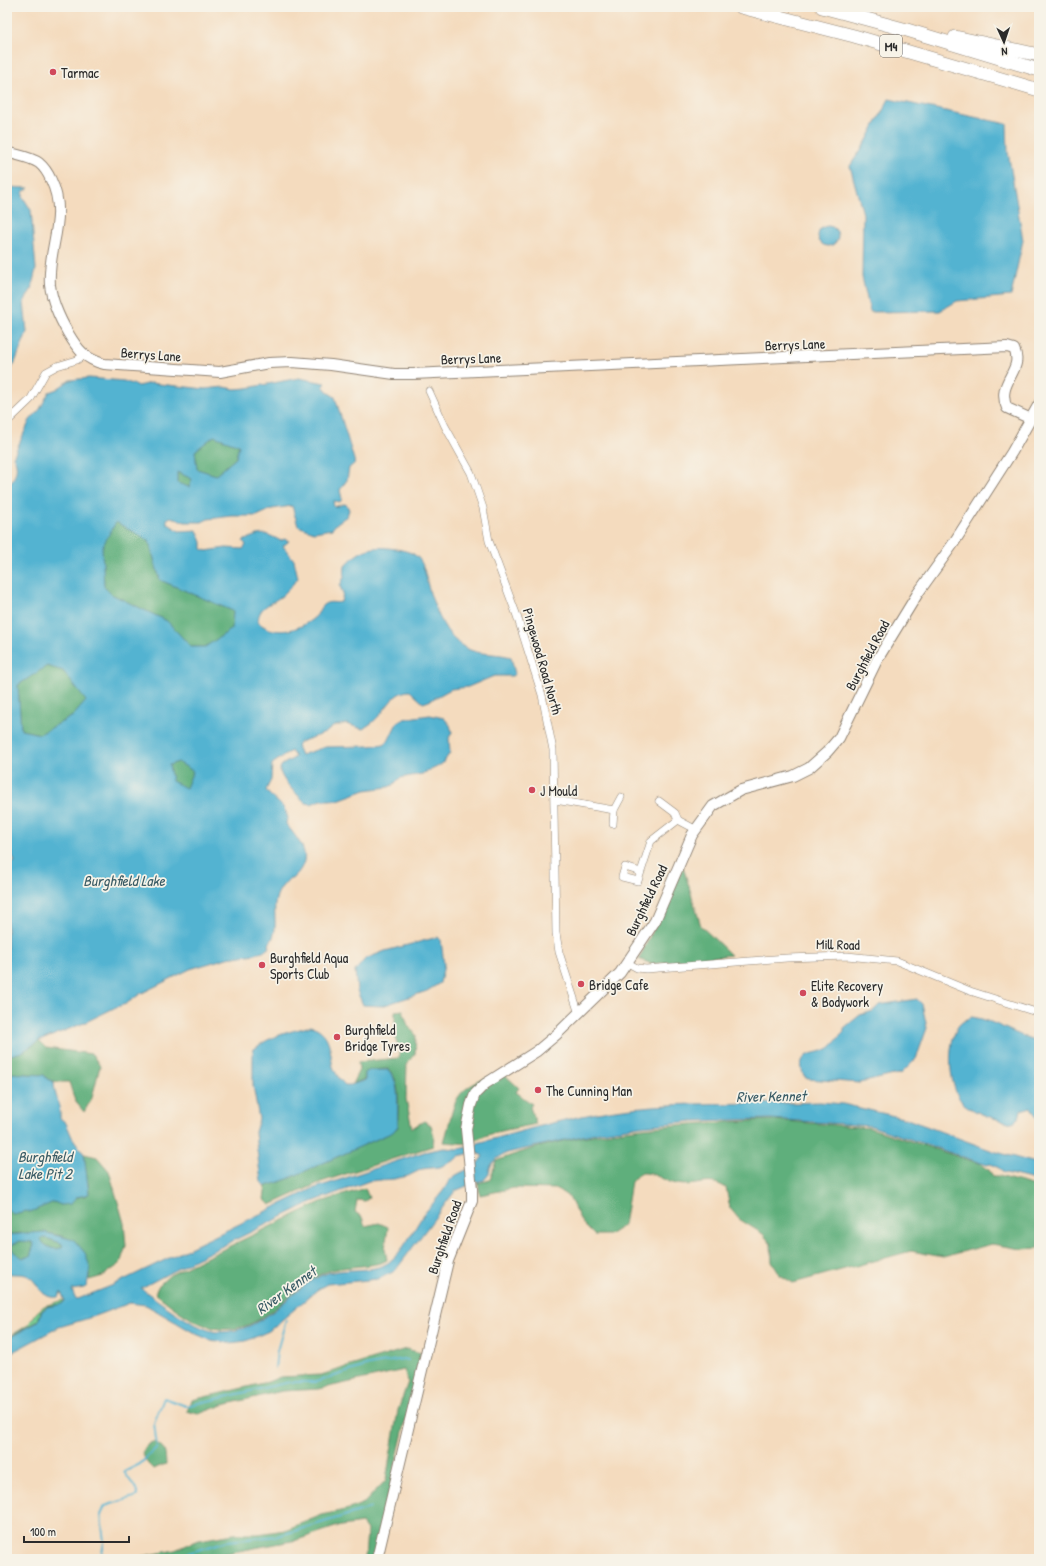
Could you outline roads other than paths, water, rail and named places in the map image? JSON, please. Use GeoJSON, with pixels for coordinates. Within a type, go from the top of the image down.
{"type":"FeatureCollection","features":[{"type":"Feature","properties":{"kind":"highway","name":"M4"},"geometry":{"type":"LineString","coordinates":[[741,7],[854,36],[1039,90]]}},
{"type":"Feature","properties":{"kind":"highway","name":"M4"},"geometry":{"type":"LineString","coordinates":[[822,7],[907,30],[1039,70]]}},
{"type":"Feature","properties":{"kind":"highway","name":"M4"},"geometry":{"type":"LineString","coordinates":[[907,30],[975,40],[1039,54]]}},
{"type":"Feature","properties":{"kind":"highway","name":"M4"},"geometry":{"type":"LineString","coordinates":[[1001,78],[1039,98]]}},
{"type":"Feature","properties":{"kind":"street","name":"Berrys Lane"},"geometry":{"type":"LineString","coordinates":[[7,152],[38,162],[47,170],[54,186],[59,202],[59,219],[52,259],[50,285],[55,306],[65,328],[84,355],[92,361],[104,364],[202,372],[220,372],[269,363],[292,362],[331,365],[394,374],[413,374],[1007,347],[1014,350],[1017,355],[1016,364],[1002,398],[1007,408],[1031,419]]}},
{"type":"Feature","properties":{"kind":"street"},"geometry":{"type":"LineString","coordinates":[[7,422],[30,400],[46,372],[57,366],[77,360],[84,355]]}},
{"type":"Feature","properties":{"kind":"street","name":"Pingewood Road North"},"geometry":{"type":"LineString","coordinates":[[429,391],[435,396],[445,426],[471,473],[483,508],[489,541],[530,652],[542,695],[553,750],[556,933],[559,952],[579,1014]]}},
{"type":"Feature","properties":{"kind":"street","name":"Burghfield Road"},"geometry":{"type":"LineString","coordinates":[[377,1559],[448,1261],[472,1201],[472,1189],[465,1137],[471,1105],[479,1089],[538,1051],[579,1014],[628,963],[655,921],[695,829],[713,806],[728,796],[756,785],[793,776],[809,768],[827,752],[841,734],[877,660],[918,593],[953,544],[1039,404]]}},
{"type":"Feature","properties":{"kind":"street"},"geometry":{"type":"LineString","coordinates":[[613,824],[614,810],[621,797]]}},
{"type":"Feature","properties":{"kind":"street"},"geometry":{"type":"LineString","coordinates":[[555,800],[614,810]]}},
{"type":"Feature","properties":{"kind":"street"},"geometry":{"type":"LineString","coordinates":[[659,801],[675,813],[678,820],[695,829]]}},
{"type":"Feature","properties":{"kind":"street"},"geometry":{"type":"LineString","coordinates":[[641,872],[651,840],[678,820]]}},
{"type":"Feature","properties":{"kind":"street","name":"Mill Road"},"geometry":{"type":"LineString","coordinates":[[628,963],[637,968],[646,969],[787,958],[840,956],[897,961],[970,991],[1039,1013]]}},
{"type":"Feature","properties":{"kind":"water"},"geometry":{"type":"Polygon","coordinates":[[[889,99],[1007,124],[1008,152],[1023,240],[1011,296],[957,301],[940,311],[870,312],[862,277],[863,214],[850,166],[866,142],[889,99]]]}},
{"type":"Feature","properties":{"kind":"water"},"geometry":{"type":"Polygon","coordinates":[[[7,187],[29,188],[23,192],[23,197],[31,210],[36,269],[31,290],[24,302],[27,332],[14,365],[7,373],[7,187]]]}},
{"type":"Feature","properties":{"kind":"water"},"geometry":{"type":"Polygon","coordinates":[[[828,226],[835,229],[838,236],[835,243],[828,246],[821,243],[818,236],[821,229],[828,226]]]}},
{"type":"Feature","properties":{"kind":"water","name":"Burghfield Lake"},"geometry":{"type":"Polygon","coordinates":[[[89,378],[124,381],[138,386],[150,383],[205,389],[224,387],[235,389],[247,388],[299,378],[325,383],[323,386],[335,397],[355,463],[349,468],[347,480],[340,490],[342,499],[340,502],[333,501],[334,507],[344,504],[347,505],[349,510],[347,516],[337,523],[332,529],[314,532],[298,526],[292,506],[272,509],[257,516],[232,516],[208,519],[202,522],[185,522],[171,517],[167,519],[167,523],[179,531],[197,530],[202,542],[202,549],[206,551],[226,548],[243,549],[246,545],[243,541],[262,534],[266,534],[281,541],[284,539],[289,541],[283,546],[294,560],[298,578],[283,595],[266,606],[260,612],[258,622],[271,630],[279,631],[294,629],[302,626],[316,616],[325,604],[330,602],[341,602],[343,594],[340,586],[344,577],[345,566],[359,553],[375,548],[388,548],[410,552],[420,560],[434,605],[443,624],[454,639],[468,649],[481,653],[511,657],[515,674],[512,676],[494,676],[468,687],[451,689],[423,703],[410,691],[404,692],[395,697],[373,722],[363,729],[346,724],[334,726],[325,733],[300,742],[297,746],[301,755],[325,747],[370,746],[384,744],[388,741],[397,723],[404,719],[430,715],[444,718],[450,725],[452,732],[449,738],[450,753],[443,763],[437,767],[422,774],[400,778],[393,785],[388,787],[365,790],[338,800],[321,800],[311,804],[306,803],[288,785],[281,774],[280,769],[282,765],[295,757],[291,751],[272,764],[271,780],[266,790],[283,807],[287,816],[286,824],[301,845],[304,851],[304,858],[303,864],[299,871],[292,879],[290,878],[277,896],[275,905],[275,928],[269,944],[270,947],[263,952],[227,958],[190,969],[140,994],[126,1004],[39,1041],[22,1052],[7,1056],[7,863],[15,862],[7,843],[7,487],[16,473],[16,464],[13,457],[30,420],[40,409],[49,392],[57,389],[70,380],[89,378]],[[214,436],[195,451],[197,469],[216,475],[236,458],[239,445],[214,436]],[[177,472],[177,483],[189,487],[192,479],[177,472]],[[116,522],[102,547],[104,586],[111,594],[167,621],[191,647],[205,647],[232,629],[233,611],[160,580],[149,541],[116,522]],[[47,666],[18,685],[21,730],[40,734],[73,716],[86,701],[63,671],[47,666]],[[178,762],[169,765],[172,781],[186,788],[193,771],[178,762]]]}},
{"type":"Feature","properties":{"kind":"water"},"geometry":{"type":"Polygon","coordinates":[[[438,937],[441,940],[444,965],[440,983],[427,991],[382,1006],[363,1005],[357,991],[355,971],[365,959],[385,951],[438,937]]]}},
{"type":"Feature","properties":{"kind":"water"},"geometry":{"type":"Polygon","coordinates":[[[917,999],[922,1004],[927,1028],[916,1059],[902,1073],[860,1083],[808,1079],[804,1077],[802,1062],[804,1058],[833,1045],[844,1032],[844,1028],[860,1015],[873,1011],[879,1005],[917,999]]]}},
{"type":"Feature","properties":{"kind":"water"},"geometry":{"type":"Polygon","coordinates":[[[972,1017],[989,1021],[1022,1036],[1039,1041],[1039,1122],[1031,1107],[1021,1110],[1019,1118],[1013,1123],[981,1114],[969,1108],[959,1097],[952,1077],[952,1043],[959,1025],[972,1017]]]}},
{"type":"Feature","properties":{"kind":"water"},"geometry":{"type":"Polygon","coordinates":[[[311,1026],[322,1032],[328,1040],[334,1068],[345,1085],[351,1085],[365,1080],[365,1073],[370,1070],[388,1070],[392,1075],[397,1089],[398,1126],[393,1132],[283,1181],[266,1186],[261,1182],[255,1132],[259,1119],[253,1085],[253,1050],[273,1037],[311,1026]]]}},
{"type":"Feature","properties":{"kind":"water","name":"Burghfield Lake Pit 2"},"geometry":{"type":"Polygon","coordinates":[[[7,1073],[44,1075],[47,1079],[54,1082],[60,1118],[66,1123],[72,1137],[84,1154],[89,1194],[77,1197],[71,1204],[61,1205],[54,1202],[30,1212],[26,1211],[13,1214],[7,1209],[7,1073]]]}},
{"type":"Feature","properties":{"kind":"water"},"geometry":{"type":"Polygon","coordinates":[[[820,1102],[843,1104],[907,1119],[993,1151],[1039,1164],[1039,1181],[1002,1172],[999,1168],[990,1164],[987,1165],[871,1126],[771,1119],[694,1121],[640,1126],[600,1132],[507,1153],[500,1156],[492,1164],[489,1174],[484,1180],[455,1191],[395,1271],[378,1279],[327,1284],[317,1290],[269,1331],[246,1341],[230,1343],[210,1340],[196,1334],[146,1305],[130,1303],[59,1327],[7,1355],[7,1339],[38,1322],[42,1311],[47,1307],[62,1304],[65,1301],[61,1292],[58,1297],[47,1296],[34,1281],[26,1275],[7,1273],[7,1235],[43,1232],[74,1240],[85,1253],[90,1267],[87,1286],[72,1290],[75,1298],[78,1299],[111,1286],[312,1189],[424,1152],[444,1148],[457,1149],[475,1146],[478,1143],[554,1122],[613,1110],[702,1104],[820,1102]],[[475,1152],[459,1156],[455,1160],[440,1167],[422,1169],[408,1176],[394,1179],[369,1181],[312,1202],[192,1261],[141,1288],[190,1322],[211,1331],[219,1332],[235,1330],[249,1326],[262,1319],[307,1284],[320,1276],[337,1271],[374,1268],[388,1263],[399,1253],[424,1214],[443,1191],[448,1182],[456,1175],[477,1164],[483,1156],[475,1152]],[[43,1237],[40,1239],[50,1248],[57,1249],[63,1246],[61,1243],[43,1237]],[[19,1241],[10,1246],[14,1252],[23,1258],[30,1256],[34,1245],[32,1242],[19,1241]]]}},
{"type":"Feature","properties":{"kind":"waterway"},"geometry":{"type":"LineString","coordinates":[[275,1368],[277,1351],[286,1320]]}},
{"type":"Feature","properties":{"kind":"waterway"},"geometry":{"type":"LineString","coordinates":[[101,1559],[104,1543],[101,1515],[105,1506],[137,1496],[137,1490],[124,1472],[140,1464],[157,1447],[154,1423],[164,1398],[186,1406],[290,1382],[316,1382],[369,1365],[403,1359],[408,1360]]}},
{"type":"Feature","properties":{"kind":"waterway"},"geometry":{"type":"LineString","coordinates":[[169,1559],[227,1541],[278,1536],[370,1508]]}},
{"type":"Feature","properties":{"kind":"place","name":"Tarmac"},"geometry":{"type":"Point","coordinates":[53,72]}},
{"type":"Feature","properties":{"kind":"place","name":"J Mould"},"geometry":{"type":"Point","coordinates":[532,790]}},
{"type":"Feature","properties":{"kind":"place","name":"Burghfield Aqua Sports Club"},"geometry":{"type":"Point","coordinates":[262,965]}},
{"type":"Feature","properties":{"kind":"place","name":"Bridge Cafe"},"geometry":{"type":"Point","coordinates":[581,984]}},
{"type":"Feature","properties":{"kind":"place","name":"Elite Recovery & Bodywork"},"geometry":{"type":"Point","coordinates":[803,993]}},
{"type":"Feature","properties":{"kind":"place","name":"Burghfield Bridge Tyres"},"geometry":{"type":"Point","coordinates":[337,1037]}},
{"type":"Feature","properties":{"kind":"place","name":"The Cunning Man"},"geometry":{"type":"Point","coordinates":[538,1090]}},
{"type":"Feature","properties":{"kind":"water label","name":"River Kennet"},"geometry":{"type":"Point","coordinates":[771,1096]}},
{"type":"Feature","properties":{"kind":"water label","name":"River Kennet"},"geometry":{"type":"Point","coordinates":[286,1290]}}]}
